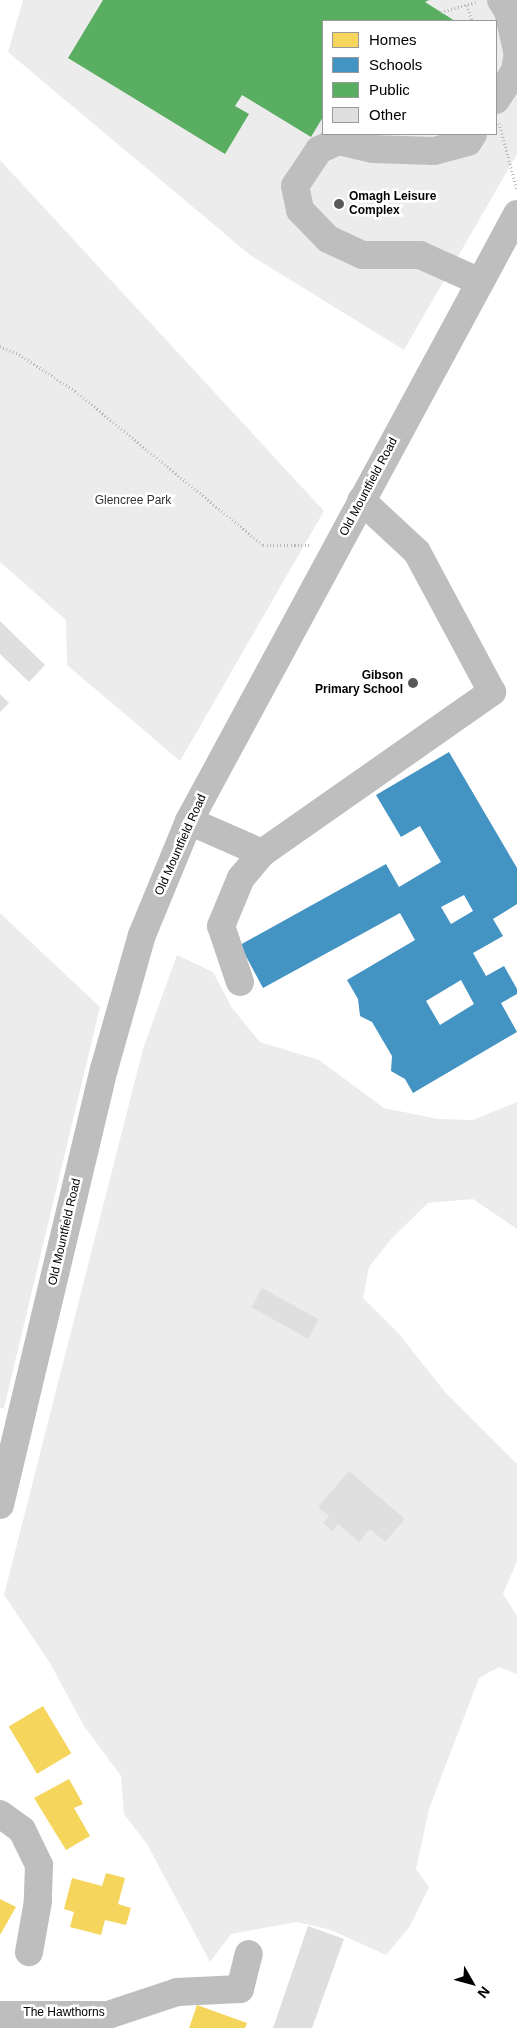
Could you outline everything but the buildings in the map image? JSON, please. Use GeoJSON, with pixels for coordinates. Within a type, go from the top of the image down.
{"type":"FeatureCollection","features":[{"type":"Feature","properties":{"kind":"street"},"geometry":{"type":"LineString","coordinates":[[490,0],[508,11],[517,51]]}},
{"type":"Feature","properties":{"kind":"street"},"geometry":{"type":"LineString","coordinates":[[498,113],[515,71],[517,59]]}},
{"type":"Feature","properties":{"kind":"street"},"geometry":{"type":"LineString","coordinates":[[472,135],[468,142],[434,152],[373,149],[338,141],[319,150],[296,186],[300,210],[328,239],[363,255],[420,255],[480,282]]}},
{"type":"Feature","properties":{"kind":"street","name":"Old Mountfield Road"},"geometry":{"type":"LineString","coordinates":[[0,1505],[6,1457],[107,1060],[142,935],[189,821],[517,214]]}},
{"type":"Feature","properties":{"kind":"street"},"geometry":{"type":"LineString","coordinates":[[240,982],[221,926],[241,878],[262,853],[492,692],[417,552],[362,500]]}},
{"type":"Feature","properties":{"kind":"street"},"geometry":{"type":"LineString","coordinates":[[189,821],[262,853]]}},
{"type":"Feature","properties":{"kind":"street"},"geometry":{"type":"LineString","coordinates":[[0,1814],[22,1830],[39,1865],[38,1901],[29,1952]]}},
{"type":"Feature","properties":{"kind":"street","name":"The Hawthorns"},"geometry":{"type":"LineString","coordinates":[[0,2015],[108,2015],[177,1992],[240,1989],[249,1954]]}},
{"type":"Feature","properties":{"kind":"path"},"geometry":{"type":"LineString","coordinates":[[441,12],[490,0]]}},
{"type":"Feature","properties":{"kind":"path"},"geometry":{"type":"LineString","coordinates":[[467,5],[472,20]]}},
{"type":"Feature","properties":{"kind":"path"},"geometry":{"type":"LineString","coordinates":[[498,113],[517,190]]}},
{"type":"Feature","properties":{"kind":"path"},"geometry":{"type":"LineString","coordinates":[[0,346],[22,356],[75,391],[263,544],[337,545]]}},
{"type":"Feature","properties":{"kind":"green space","name":"Omagh Leisure Complex"},"geometry":{"type":"Polygon","coordinates":[[[23,0],[517,0],[517,154],[404,350],[250,255],[8,52],[23,0]]]}},
{"type":"Feature","properties":{"kind":"green space","name":"Glencree Park"},"geometry":{"type":"Polygon","coordinates":[[[0,160],[324,511],[180,761],[67,665],[66,620],[0,562],[0,160]]]}},
{"type":"Feature","properties":{"kind":"green space"},"geometry":{"type":"Polygon","coordinates":[[[0,913],[100,1007],[4,1408],[0,1408],[0,913]]]}},
{"type":"Feature","properties":{"kind":"green space"},"geometry":{"type":"Polygon","coordinates":[[[177,955],[213,972],[232,1008],[260,1042],[319,1060],[384,1108],[438,1119],[473,1120],[517,1102],[517,1229],[473,1199],[428,1203],[392,1238],[369,1267],[363,1298],[399,1334],[445,1392],[517,1464],[517,1561],[503,1594],[517,1616],[517,1674],[499,1667],[479,1678],[429,1809],[416,1869],[429,1887],[410,1926],[386,1955],[331,1930],[297,1922],[231,1934],[210,1962],[147,1844],[124,1814],[121,1776],[84,1726],[50,1663],[4,1595],[143,1049],[177,955]]]}},
{"type":"Feature","properties":{"kind":"place","name":"Omagh Leisure Complex"},"geometry":{"type":"Point","coordinates":[339,204]}},
{"type":"Feature","properties":{"kind":"place","name":"Gibson Primary School"},"geometry":{"type":"Point","coordinates":[413,683]}}]}
